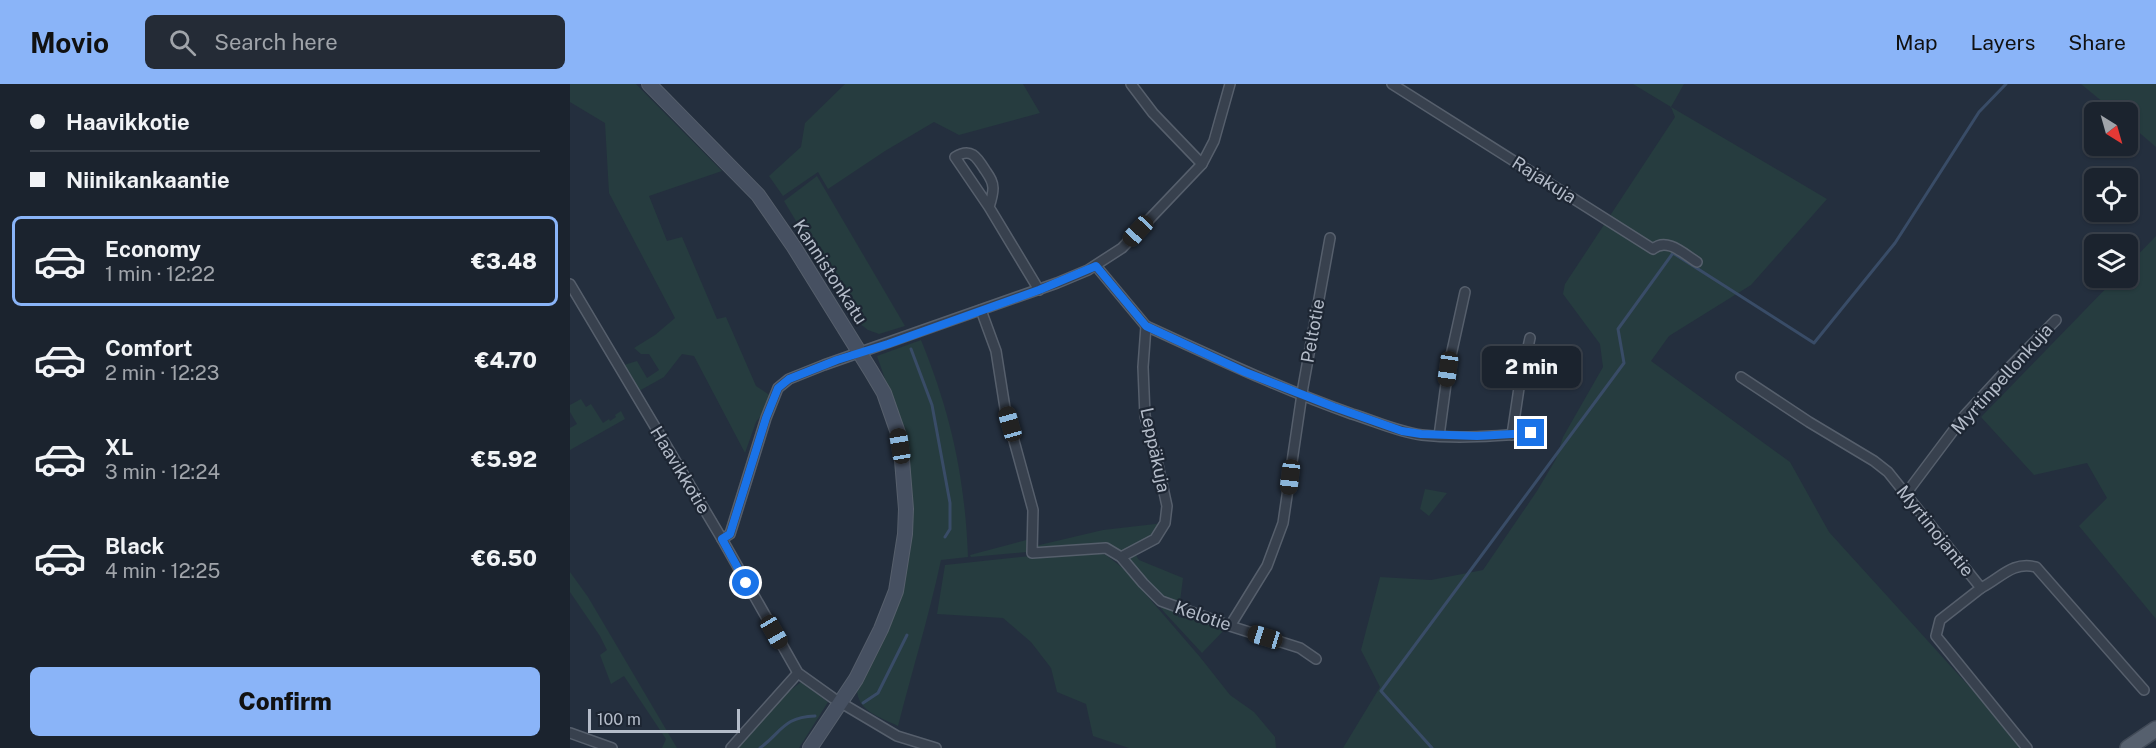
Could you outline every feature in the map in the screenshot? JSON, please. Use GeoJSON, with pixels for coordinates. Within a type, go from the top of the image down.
{"type":"FeatureCollection","features":[{"type":"Feature","properties":{"kind":"main road"},"geometry":{"type":"LineString","coordinates":[[2128,748],[2156,729]]}},
{"type":"Feature","properties":{"kind":"street","name":"Kannistonkatu"},"geometry":{"type":"LineString","coordinates":[[649,84],[758,195],[861,353],[884,393],[898,433],[906,509],[905,534],[896,591],[881,629],[856,679],[810,748]]}},
{"type":"Feature","properties":{"kind":"street"},"geometry":{"type":"LineString","coordinates":[[1131,84],[1153,113],[1202,164]]}},
{"type":"Feature","properties":{"kind":"street"},"geometry":{"type":"LineString","coordinates":[[722,539],[730,534],[766,418],[778,388],[789,379],[1039,290],[1096,266],[1122,248],[1202,164],[1215,141],[1230,84]]}},
{"type":"Feature","properties":{"kind":"street","name":"Rajakuja"},"geometry":{"type":"LineString","coordinates":[[1392,84],[1653,249],[1667,243],[1697,262]]}},
{"type":"Feature","properties":{"kind":"street"},"geometry":{"type":"LineString","coordinates":[[989,207],[992,199],[992,181],[978,158],[973,153],[966,152],[955,157],[989,207],[1039,290]]}},
{"type":"Feature","properties":{"kind":"street","name":"Peltotie"},"geometry":{"type":"LineString","coordinates":[[1230,626],[1267,566],[1283,523],[1302,394],[1330,238]]}},
{"type":"Feature","properties":{"kind":"street"},"geometry":{"type":"LineString","coordinates":[[1096,266],[1146,326],[1245,372],[1302,394],[1402,431],[1439,436],[1531,433]]}},
{"type":"Feature","properties":{"kind":"street","name":"Haavikkotie"},"geometry":{"type":"LineString","coordinates":[[570,284],[722,539],[798,674],[841,703],[903,738],[936,748]]}},
{"type":"Feature","properties":{"kind":"street"},"geometry":{"type":"LineString","coordinates":[[1439,436],[1448,369],[1465,292]]}},
{"type":"Feature","properties":{"kind":"street"},"geometry":{"type":"LineString","coordinates":[[981,310],[996,351],[1005,408],[1033,510],[1032,553],[1106,548],[1121,557]]}},
{"type":"Feature","properties":{"kind":"street","name":"Myrtinpellonkuja"},"geometry":{"type":"LineString","coordinates":[[1905,495],[1965,416],[2056,320]]}},
{"type":"Feature","properties":{"kind":"street","name":"Leppäkuja"},"geometry":{"type":"LineString","coordinates":[[1121,557],[1155,539],[1165,523],[1167,506],[1145,416],[1143,367],[1146,326]]}},
{"type":"Feature","properties":{"kind":"street"},"geometry":{"type":"LineString","coordinates":[[1512,435],[1530,338]]}},
{"type":"Feature","properties":{"kind":"street","name":"Myrtinojantie"},"geometry":{"type":"LineString","coordinates":[[1741,377],[1888,472],[1980,588],[1940,620],[1936,636],[2027,748]]}},
{"type":"Feature","properties":{"kind":"street","name":"Kelotie"},"geometry":{"type":"LineString","coordinates":[[1121,557],[1161,601],[1300,648],[1316,659]]}},
{"type":"Feature","properties":{"kind":"street"},"geometry":{"type":"LineString","coordinates":[[1980,588],[1996,580],[2010,569],[2023,564],[2036,567],[2144,690]]}},
{"type":"Feature","properties":{"kind":"street"},"geometry":{"type":"LineString","coordinates":[[731,748],[798,674]]}},
{"type":"Feature","properties":{"kind":"street"},"geometry":{"type":"LineString","coordinates":[[570,733],[612,748]]}},
{"type":"Feature","properties":{"kind":"street"},"geometry":{"type":"LineString","coordinates":[[900,748],[903,738]]}},
{"type":"Feature","properties":{"kind":"green space"},"geometry":{"type":"Polygon","coordinates":[[[570,84],[636,84],[722,171],[649,196],[667,241],[682,237],[717,319],[726,317],[756,386],[774,398],[756,422],[745,453],[694,356],[682,354],[664,377],[639,391],[624,365],[637,361],[647,378],[659,370],[649,354],[641,354],[634,348],[655,335],[675,318],[609,193],[605,123],[570,102],[570,84]]]}},
{"type":"Feature","properties":{"kind":"green space"},"geometry":{"type":"Polygon","coordinates":[[[845,84],[1023,84],[1040,113],[959,135],[934,122],[828,189],[818,172],[783,196],[769,176],[801,147],[805,123],[845,84]]]}},
{"type":"Feature","properties":{"kind":"green space"},"geometry":{"type":"Polygon","coordinates":[[[1633,84],[1684,84],[1671,107],[1633,84]]]}},
{"type":"Feature","properties":{"kind":"green space"},"geometry":{"type":"Polygon","coordinates":[[[2081,84],[2156,84],[2156,147],[2138,131],[2138,102],[2103,102],[2081,84]]]}},
{"type":"Feature","properties":{"kind":"green space"},"geometry":{"type":"Polygon","coordinates":[[[1671,107],[1827,199],[1751,285],[1669,336],[1651,361],[1790,462],[1829,532],[2025,748],[1343,748],[1380,687],[1361,650],[1380,577],[1431,580],[1483,570],[1556,459],[1563,437],[1603,367],[1600,344],[1563,294],[1565,284],[1675,117],[1671,107]]]}},
{"type":"Feature","properties":{"kind":"green space"},"geometry":{"type":"Polygon","coordinates":[[[817,176],[905,326],[879,334],[868,330],[855,320],[784,201],[817,176]]]}},
{"type":"Feature","properties":{"kind":"green space"},"geometry":{"type":"Polygon","coordinates":[[[2156,236],[2156,619],[2079,526],[2107,498],[2087,463],[2034,475],[1981,417],[2106,288],[2138,288],[2138,255],[2156,236]]]}},
{"type":"Feature","properties":{"kind":"green space"},"geometry":{"type":"Polygon","coordinates":[[[921,340],[941,394],[955,446],[964,500],[968,557],[941,560],[898,726],[865,708],[858,697],[857,689],[903,593],[911,509],[904,434],[877,356],[921,340]]]}},
{"type":"Feature","properties":{"kind":"green space"},"geometry":{"type":"Polygon","coordinates":[[[581,399],[586,407],[591,404],[603,423],[616,417],[615,415],[621,411],[625,419],[570,450],[570,428],[577,424],[570,412],[570,405],[581,399]]]}},
{"type":"Feature","properties":{"kind":"green space"},"geometry":{"type":"Polygon","coordinates":[[[1425,489],[1447,493],[1429,516],[1420,509],[1425,489]]]}},
{"type":"Feature","properties":{"kind":"green space"},"geometry":{"type":"Polygon","coordinates":[[[1164,523],[1135,554],[1139,560],[1183,578],[1178,617],[1228,626],[1202,653],[1128,568],[1108,551],[1091,546],[971,557],[970,555],[1030,539],[1031,547],[1103,530],[1164,523]]]}},
{"type":"Feature","properties":{"kind":"green space"},"geometry":{"type":"Polygon","coordinates":[[[1087,550],[1106,555],[1124,569],[1230,695],[1254,712],[1275,737],[1276,748],[1129,748],[1093,736],[1086,704],[1057,692],[1051,668],[1031,642],[1003,618],[937,614],[945,565],[1087,550]]]}},
{"type":"Feature","properties":{"kind":"green space"},"geometry":{"type":"Polygon","coordinates":[[[570,572],[588,597],[677,748],[662,748],[666,739],[624,676],[611,684],[600,655],[607,650],[570,592],[570,572]]]}},
{"type":"Feature","properties":{"kind":"green space"},"geometry":{"type":"Polygon","coordinates":[[[801,682],[828,702],[799,748],[735,748],[782,697],[801,682]]]}},
{"type":"Feature","properties":{"kind":"waterway"},"geometry":{"type":"LineString","coordinates":[[1432,748],[1381,691],[1624,363],[1618,329],[1673,253],[1814,343],[1895,243],[1979,112],[2006,84]]}},
{"type":"Feature","properties":{"kind":"waterway"},"geometry":{"type":"LineString","coordinates":[[911,349],[932,405],[950,503],[950,529],[945,537]]}},
{"type":"Feature","properties":{"kind":"waterway"},"geometry":{"type":"LineString","coordinates":[[863,703],[878,693],[907,635]]}},
{"type":"Feature","properties":{"kind":"waterway"},"geometry":{"type":"LineString","coordinates":[[760,748],[789,722],[815,716]]}},
{"type":"Feature","properties":{"kind":"route"},"geometry":{"type":"LineString","coordinates":[[746,583],[722,539],[730,534],[766,418],[778,388],[789,379],[837,360],[1039,290],[1096,266],[1146,326],[1245,372],[1334,407],[1402,431],[1421,434],[1477,436],[1531,433]]}}]}
